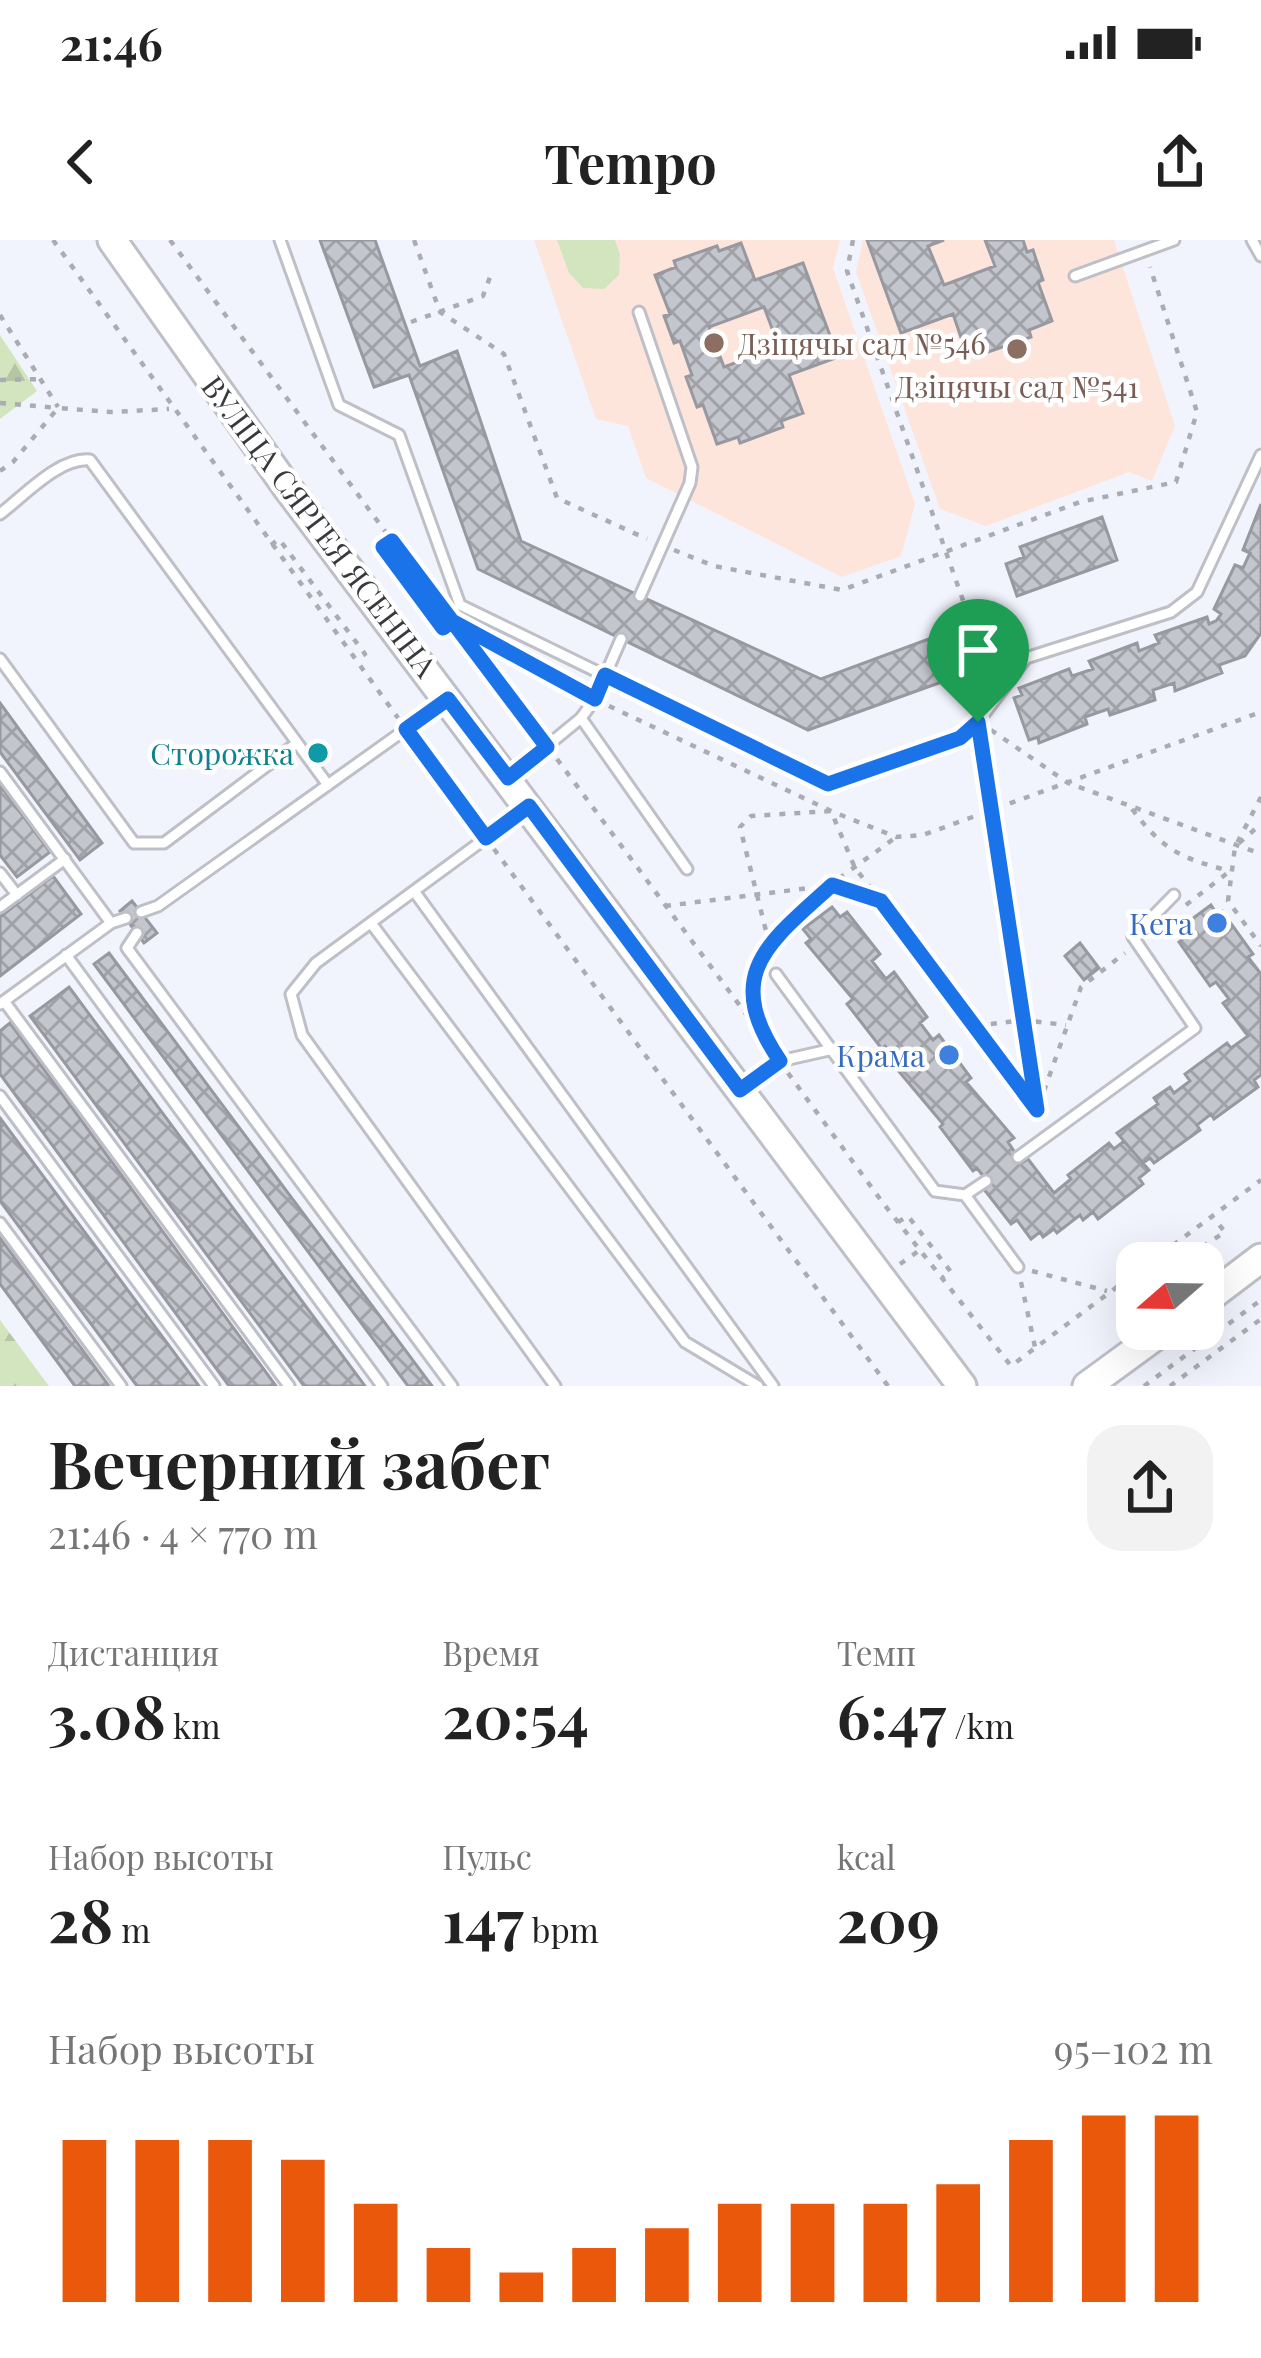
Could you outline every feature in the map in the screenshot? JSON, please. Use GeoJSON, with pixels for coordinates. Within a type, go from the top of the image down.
{"type":"FeatureCollection","features":[{"type":"Feature","properties":{"kind":"main road","name":"ВУЛІЦА СЯРГЕЯ ЯСЕНІНА"},"geometry":{"type":"LineString","coordinates":[[112,240],[286,486],[962,1386]]}},
{"type":"Feature","properties":{"kind":"main road"},"geometry":{"type":"LineString","coordinates":[[1224,1286],[1261,1258]]}},
{"type":"Feature","properties":{"kind":"main road"},"geometry":{"type":"LineString","coordinates":[[1087,1386],[1136,1350]]}},
{"type":"Feature","properties":{"kind":"lane"},"geometry":{"type":"LineString","coordinates":[[280,240],[339,405],[400,435],[460,605],[828,784],[960,738],[978,722],[1026,658],[1171,612],[1197,592],[1261,455]]}},
{"type":"Feature","properties":{"kind":"lane"},"geometry":{"type":"LineString","coordinates":[[1075,276],[1174,240]]}},
{"type":"Feature","properties":{"kind":"lane"},"geometry":{"type":"LineString","coordinates":[[1252,240],[1261,256]]}},
{"type":"Feature","properties":{"kind":"lane"},"geometry":{"type":"LineString","coordinates":[[639,312],[692,467],[690,483],[640,596]]}},
{"type":"Feature","properties":{"kind":"lane"},"geometry":{"type":"LineString","coordinates":[[0,514],[64,466],[77,459],[90,460],[328,784]]}},
{"type":"Feature","properties":{"kind":"lane"},"geometry":{"type":"LineString","coordinates":[[508,778],[581,718],[595,699],[621,639]]}},
{"type":"Feature","properties":{"kind":"lane"},"geometry":{"type":"LineString","coordinates":[[0,659],[134,843],[164,843],[297,743]]}},
{"type":"Feature","properties":{"kind":"lane"},"geometry":{"type":"LineString","coordinates":[[144,916],[448,699]]}},
{"type":"Feature","properties":{"kind":"lane"},"geometry":{"type":"LineString","coordinates":[[581,718],[687,868]]}},
{"type":"Feature","properties":{"kind":"lane"},"geometry":{"type":"LineString","coordinates":[[0,772],[111,923]]}},
{"type":"Feature","properties":{"kind":"lane"},"geometry":{"type":"LineString","coordinates":[[529,806],[316,963],[291,994],[302,1035],[555,1386]]}},
{"type":"Feature","properties":{"kind":"lane"},"geometry":{"type":"LineString","coordinates":[[0,908],[65,859]]}},
{"type":"Feature","properties":{"kind":"lane"},"geometry":{"type":"LineString","coordinates":[[0,873],[17,895]]}},
{"type":"Feature","properties":{"kind":"lane"},"geometry":{"type":"LineString","coordinates":[[414,891],[773,1386]]}},
{"type":"Feature","properties":{"kind":"lane"},"geometry":{"type":"LineString","coordinates":[[1018,1157],[1196,1028],[1133,937],[1174,895]]}},
{"type":"Feature","properties":{"kind":"lane"},"geometry":{"type":"LineString","coordinates":[[126,918],[111,923],[2,1002],[290,1386]]}},
{"type":"Feature","properties":{"kind":"lane"},"geometry":{"type":"LineString","coordinates":[[371,923],[685,1342],[758,1386]]}},
{"type":"Feature","properties":{"kind":"lane"},"geometry":{"type":"LineString","coordinates":[[137,932],[127,948],[452,1386]]}},
{"type":"Feature","properties":{"kind":"lane"},"geometry":{"type":"LineString","coordinates":[[67,956],[382,1386]]}},
{"type":"Feature","properties":{"kind":"lane"},"geometry":{"type":"LineString","coordinates":[[776,974],[935,1191],[965,1196],[1018,1267]]}},
{"type":"Feature","properties":{"kind":"lane"},"geometry":{"type":"LineString","coordinates":[[740,1090],[780,1061],[832,1049]]}},
{"type":"Feature","properties":{"kind":"lane"},"geometry":{"type":"LineString","coordinates":[[0,1096],[214,1386]]}},
{"type":"Feature","properties":{"kind":"lane"},"geometry":{"type":"LineString","coordinates":[[965,1196],[986,1181]]}},
{"type":"Feature","properties":{"kind":"lane"},"geometry":{"type":"LineString","coordinates":[[0,1223],[122,1386]]}},
{"type":"Feature","properties":{"kind":"path"},"geometry":{"type":"LineString","coordinates":[[53,240],[888,1386]]}},
{"type":"Feature","properties":{"kind":"path"},"geometry":{"type":"LineString","coordinates":[[170,240],[898,1222],[1011,1366],[1116,1288]]}},
{"type":"Feature","properties":{"kind":"path"},"geometry":{"type":"LineString","coordinates":[[414,240],[440,312],[504,354],[557,498],[714,566],[842,590],[1080,502],[1176,482],[1197,412],[1144,250]]}},
{"type":"Feature","properties":{"kind":"path"},"geometry":{"type":"LineString","coordinates":[[853,240],[847,271],[996,694]]}},
{"type":"Feature","properties":{"kind":"path"},"geometry":{"type":"LineString","coordinates":[[411,322],[483,296],[490,277]]}},
{"type":"Feature","properties":{"kind":"path"},"geometry":{"type":"LineString","coordinates":[[0,315],[58,408]]}},
{"type":"Feature","properties":{"kind":"path"},"geometry":{"type":"LineString","coordinates":[[0,380],[42,379]]}},
{"type":"Feature","properties":{"kind":"path"},"geometry":{"type":"LineString","coordinates":[[0,403],[111,412],[172,409]]}},
{"type":"Feature","properties":{"kind":"path"},"geometry":{"type":"LineString","coordinates":[[0,471],[13,463],[58,408]]}},
{"type":"Feature","properties":{"kind":"path"},"geometry":{"type":"LineString","coordinates":[[392,541],[383,547],[443,628],[452,621]]}},
{"type":"Feature","properties":{"kind":"path"},"geometry":{"type":"LineString","coordinates":[[452,621],[595,699],[896,837],[923,835],[1261,712]]}},
{"type":"Feature","properties":{"kind":"path"},"geometry":{"type":"LineString","coordinates":[[978,722],[1067,783],[1261,854]]}},
{"type":"Feature","properties":{"kind":"path"},"geometry":{"type":"LineString","coordinates":[[978,722],[1037,1110]]}},
{"type":"Feature","properties":{"kind":"path"},"geometry":{"type":"LineString","coordinates":[[1260,803],[1234,847],[1228,901],[1261,946]]}},
{"type":"Feature","properties":{"kind":"path"},"geometry":{"type":"LineString","coordinates":[[1129,806],[1158,843],[1230,871]]}},
{"type":"Feature","properties":{"kind":"path"},"geometry":{"type":"LineString","coordinates":[[831,811],[855,868],[1053,1132]]}},
{"type":"Feature","properties":{"kind":"path"},"geometry":{"type":"LineString","coordinates":[[776,974],[740,827],[751,816],[831,811]]}},
{"type":"Feature","properties":{"kind":"path"},"geometry":{"type":"LineString","coordinates":[[1234,847],[1261,824]]}},
{"type":"Feature","properties":{"kind":"path"},"geometry":{"type":"LineString","coordinates":[[760,1031],[753,1007],[754,975],[770,942],[832,885],[896,837]]}},
{"type":"Feature","properties":{"kind":"path"},"geometry":{"type":"LineString","coordinates":[[665,906],[832,885],[881,901]]}},
{"type":"Feature","properties":{"kind":"path"},"geometry":{"type":"LineString","coordinates":[[1037,1110],[1082,987]]}},
{"type":"Feature","properties":{"kind":"path"},"geometry":{"type":"LineString","coordinates":[[976,1026],[1023,1020],[1066,1025]]}},
{"type":"Feature","properties":{"kind":"path"},"geometry":{"type":"LineString","coordinates":[[1177,1242],[1261,1180]]}},
{"type":"Feature","properties":{"kind":"path"},"geometry":{"type":"LineString","coordinates":[[898,1222],[908,1216],[951,1271],[942,1279]]}},
{"type":"Feature","properties":{"kind":"path"},"geometry":{"type":"LineString","coordinates":[[1211,1242],[1226,1232],[1212,1216]]}},
{"type":"Feature","properties":{"kind":"path"},"geometry":{"type":"LineString","coordinates":[[1035,1347],[1018,1267],[1110,1292]]}},
{"type":"Feature","properties":{"kind":"path"},"geometry":{"type":"LineString","coordinates":[[1144,1386],[1261,1300]]}},
{"type":"Feature","properties":{"kind":"path"},"geometry":{"type":"LineString","coordinates":[[1170,1386],[1261,1319]]}},
{"type":"Feature","properties":{"kind":"shaded area","name":"Дзіцячы сад №546"},"geometry":{"type":"Polygon","coordinates":[[[534,240],[840,240],[833,268],[915,504],[901,556],[842,577],[646,478],[628,426],[596,419],[534,240]]]}},
{"type":"Feature","properties":{"kind":"shaded area","name":"Дзіцячы сад №541"},"geometry":{"type":"Polygon","coordinates":[[[863,240],[1114,240],[1175,426],[1152,481],[1129,472],[986,526],[940,509],[856,272],[863,240]]]}},
{"type":"Feature","properties":{"kind":"green space"},"geometry":{"type":"Polygon","coordinates":[[[557,240],[615,240],[619,275],[604,289],[583,288],[569,273],[557,240]]]}},
{"type":"Feature","properties":{"kind":"green space"},"geometry":{"type":"Polygon","coordinates":[[[0,335],[37,391],[0,419],[0,335]]]}},
{"type":"Feature","properties":{"kind":"green space"},"geometry":{"type":"Polygon","coordinates":[[[0,1320],[49,1386],[0,1386],[0,1320]]]}},
{"type":"Feature","properties":{"kind":"building"},"geometry":{"type":"Polygon","coordinates":[[[320,240],[375,240],[420,366],[457,351],[521,541],[821,679],[945,633],[961,675],[808,730],[478,569],[409,375],[374,387],[320,240]]]}},
{"type":"Feature","properties":{"kind":"building"},"geometry":{"type":"Polygon","coordinates":[[[867,240],[944,240],[928,246],[944,285],[995,266],[985,240],[1023,240],[1027,252],[1033,250],[1052,321],[1029,330],[1031,337],[988,352],[986,345],[966,352],[953,314],[901,333],[867,240]]]}},
{"type":"Feature","properties":{"kind":"building"},"geometry":{"type":"Polygon","coordinates":[[[741,243],[755,280],[803,263],[838,357],[789,375],[803,413],[781,421],[783,427],[740,443],[738,437],[717,444],[703,405],[697,407],[686,377],[692,375],[680,341],[674,343],[664,316],[670,314],[655,275],[676,267],[674,261],[717,246],[719,251],[741,243]],[[764,307],[709,327],[724,367],[779,347],[764,307]]]}},
{"type":"Feature","properties":{"kind":"building"},"geometry":{"type":"Polygon","coordinates":[[[1261,504],[1261,633],[1245,656],[1219,665],[1222,673],[1175,691],[1174,683],[1153,690],[1155,700],[1110,715],[1108,709],[1085,717],[1087,724],[1039,743],[1038,737],[1029,740],[1014,698],[1022,695],[1019,688],[1069,669],[1072,676],[1093,669],[1089,661],[1137,643],[1139,651],[1159,643],[1155,635],[1207,617],[1209,624],[1216,621],[1221,614],[1214,609],[1235,565],[1243,568],[1250,553],[1243,550],[1261,504]]]}},
{"type":"Feature","properties":{"kind":"building"},"geometry":{"type":"Polygon","coordinates":[[[1102,517],[1117,560],[1017,596],[1006,564],[1024,557],[1020,547],[1102,517]]]}},
{"type":"Feature","properties":{"kind":"building"},"geometry":{"type":"Polygon","coordinates":[[[0,703],[102,843],[80,860],[0,752],[0,703]]]}},
{"type":"Feature","properties":{"kind":"building"},"geometry":{"type":"Polygon","coordinates":[[[0,785],[50,852],[17,877],[0,855],[0,785]]]}},
{"type":"Feature","properties":{"kind":"building"},"geometry":{"type":"Polygon","coordinates":[[[53,876],[81,914],[0,976],[0,917],[53,876]]]}},
{"type":"Feature","properties":{"kind":"building"},"geometry":{"type":"Polygon","coordinates":[[[132,901],[157,933],[144,943],[120,911],[132,901]]]}},
{"type":"Feature","properties":{"kind":"building"},"geometry":{"type":"Polygon","coordinates":[[[1211,905],[1217,914],[1222,911],[1253,954],[1248,957],[1261,974],[1261,1075],[1254,1080],[1258,1087],[1214,1119],[1211,1114],[1197,1125],[1200,1130],[1154,1163],[1150,1158],[1143,1163],[1117,1133],[1158,1104],[1154,1098],[1170,1087],[1174,1093],[1190,1081],[1185,1074],[1227,1043],[1231,1048],[1248,1036],[1223,1003],[1229,999],[1216,982],[1210,986],[1179,942],[1183,939],[1177,930],[1211,905]]]}},
{"type":"Feature","properties":{"kind":"building"},"geometry":{"type":"Polygon","coordinates":[[[832,907],[840,917],[847,912],[880,954],[872,961],[886,979],[894,972],[927,1017],[920,1023],[933,1040],[939,1035],[971,1078],[966,1082],[1014,1138],[1008,1142],[1018,1157],[1023,1162],[1028,1159],[1054,1193],[1071,1179],[1068,1175],[1109,1143],[1114,1149],[1124,1141],[1149,1170],[1139,1178],[1143,1184],[1098,1219],[1093,1212],[1083,1220],[1080,1215],[1057,1233],[1054,1229],[1043,1237],[1040,1232],[1031,1239],[1017,1220],[1011,1224],[983,1188],[989,1184],[977,1168],[973,1171],[940,1127],[943,1124],[896,1068],[900,1065],[847,1004],[853,999],[806,943],[811,939],[803,929],[832,907]]]}},
{"type":"Feature","properties":{"kind":"building"},"geometry":{"type":"Polygon","coordinates":[[[1080,943],[1099,968],[1084,980],[1065,956],[1080,943]]]}},
{"type":"Feature","properties":{"kind":"building"},"geometry":{"type":"Polygon","coordinates":[[[109,953],[432,1386],[408,1386],[94,964],[109,953]]]}},
{"type":"Feature","properties":{"kind":"building"},"geometry":{"type":"Polygon","coordinates":[[[69,987],[365,1386],[304,1386],[30,1016],[69,987]]]}},
{"type":"Feature","properties":{"kind":"building"},"geometry":{"type":"Polygon","coordinates":[[[10,1023],[276,1386],[229,1386],[0,1074],[0,1031],[10,1023]]]}},
{"type":"Feature","properties":{"kind":"building"},"geometry":{"type":"Polygon","coordinates":[[[0,1118],[199,1386],[137,1386],[0,1201],[0,1118]]]}},
{"type":"Feature","properties":{"kind":"building"},"geometry":{"type":"Polygon","coordinates":[[[0,1238],[109,1386],[75,1386],[0,1284],[0,1238]]]}},
{"type":"Feature","properties":{"kind":"place","name":"Дзіцячы сад №546"},"geometry":{"type":"Point","coordinates":[714,343]}},
{"type":"Feature","properties":{"kind":"place","name":"Дзіцячы сад №541"},"geometry":{"type":"Point","coordinates":[1017,349]}},
{"type":"Feature","properties":{"kind":"place","name":"Сторожка"},"geometry":{"type":"Point","coordinates":[318,753]}},
{"type":"Feature","properties":{"kind":"place","name":"Кега"},"geometry":{"type":"Point","coordinates":[1217,923]}},
{"type":"Feature","properties":{"kind":"place","name":"Крама"},"geometry":{"type":"Point","coordinates":[949,1055]}},
{"type":"Feature","properties":{"kind":"route"},"geometry":{"type":"LineString","coordinates":[[978,722],[960,738],[828,784],[605,675],[595,699],[452,621],[392,541],[383,547],[443,628],[452,621],[547,747],[508,778],[448,699],[406,729],[486,838],[529,806],[740,1090],[780,1061],[760,1031],[753,1007],[754,975],[770,942],[832,885],[881,901],[1037,1110],[978,722]]}}]}
